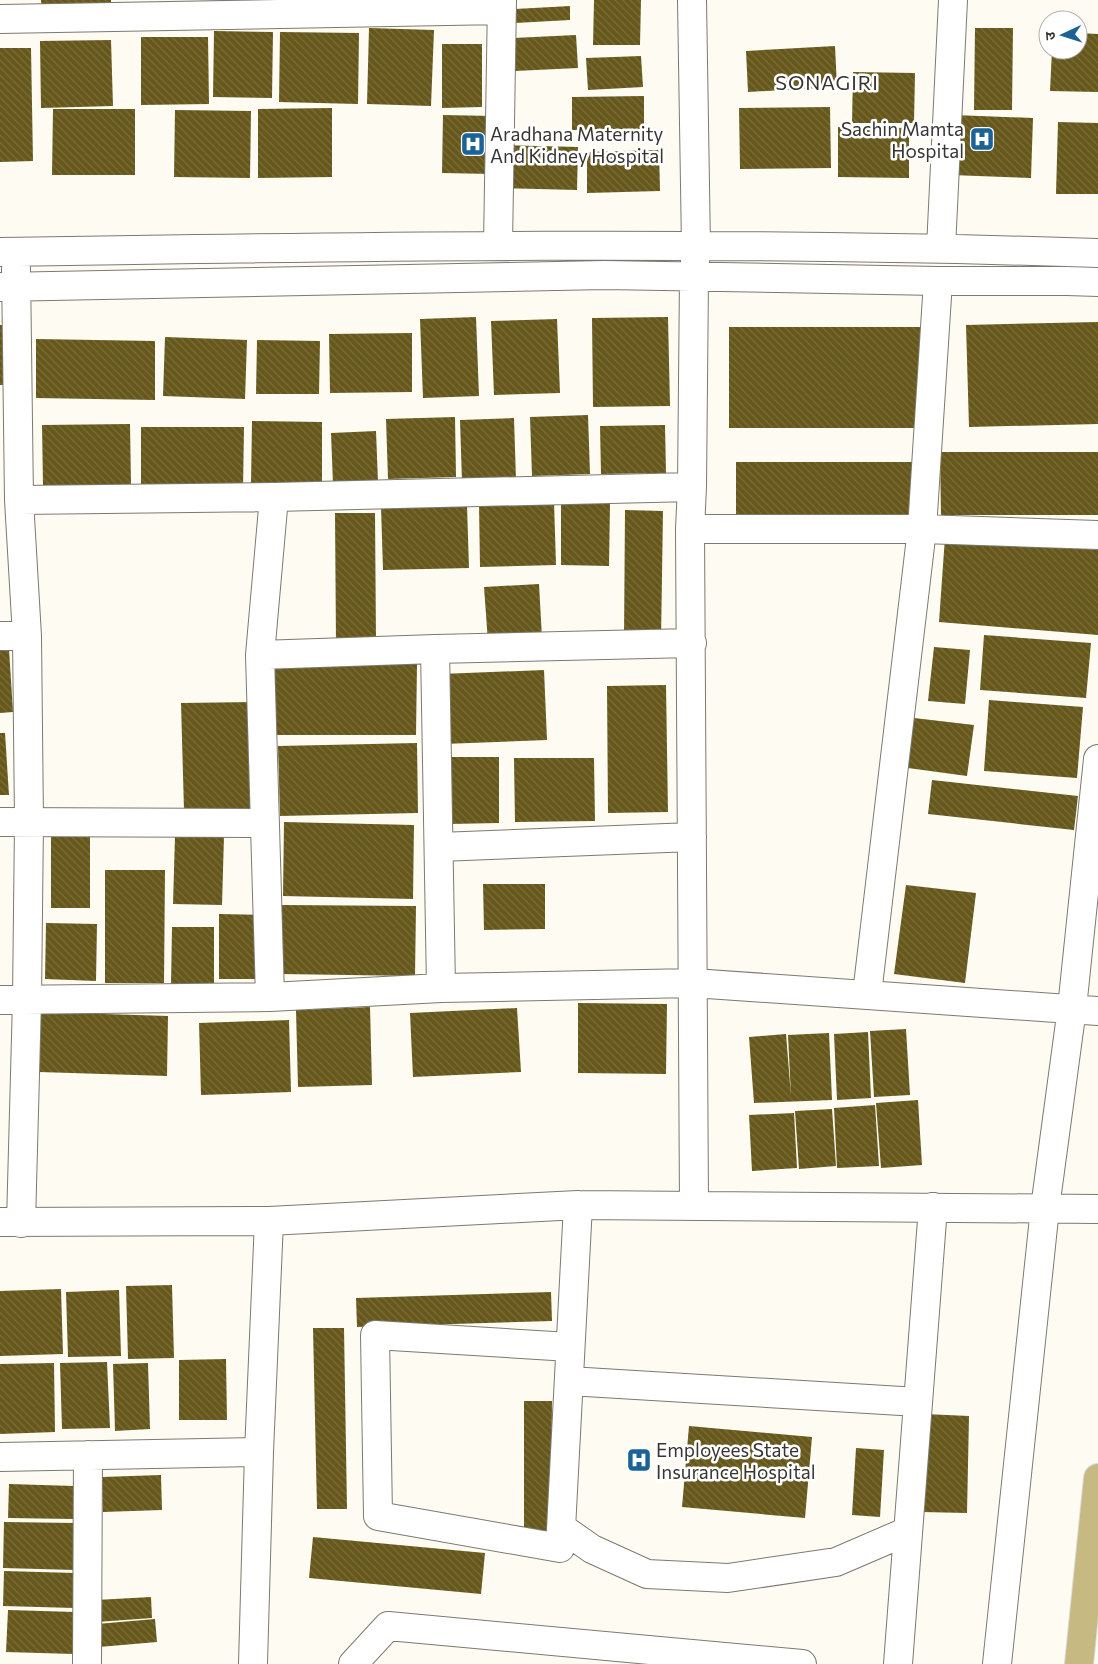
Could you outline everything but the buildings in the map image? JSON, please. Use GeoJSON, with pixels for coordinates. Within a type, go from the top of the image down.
{"type":"FeatureCollection","features":[{"type":"Feature","properties":{"kind":"main road"},"geometry":{"type":"LineString","coordinates":[[1079,1664],[1098,1478]]}},
{"type":"Feature","properties":{"kind":"street"},"geometry":{"type":"LineString","coordinates":[[692,0],[696,247],[690,529],[694,1205]]}},
{"type":"Feature","properties":{"kind":"street"},"geometry":{"type":"LineString","coordinates":[[941,248],[953,0]]}},
{"type":"Feature","properties":{"kind":"street"},"geometry":{"type":"LineString","coordinates":[[0,19],[122,8],[502,5],[498,245]]}},
{"type":"Feature","properties":{"kind":"street"},"geometry":{"type":"LineString","coordinates":[[1098,253],[941,248],[498,245],[8,252],[8,287],[27,636],[29,822],[27,1000],[11,1223],[269,1221],[578,1205],[1098,1209]]}},
{"type":"Feature","properties":{"kind":"street"},"geometry":{"type":"LineString","coordinates":[[8,287],[605,275],[1098,282]]}},
{"type":"Feature","properties":{"kind":"street"},"geometry":{"type":"LineString","coordinates":[[867,994],[922,529],[938,281]]}},
{"type":"Feature","properties":{"kind":"street"},"geometry":{"type":"LineString","coordinates":[[20,500],[274,497],[692,486]]}},
{"type":"Feature","properties":{"kind":"street"},"geometry":{"type":"LineString","coordinates":[[270,997],[260,655],[274,497]]}},
{"type":"Feature","properties":{"kind":"street"},"geometry":{"type":"LineString","coordinates":[[690,529],[922,529],[1098,535]]}},
{"type":"Feature","properties":{"kind":"street"},"geometry":{"type":"LineString","coordinates":[[0,636],[27,636]]}},
{"type":"Feature","properties":{"kind":"street"},"geometry":{"type":"LineString","coordinates":[[260,655],[435,648],[692,643]]}},
{"type":"Feature","properties":{"kind":"street"},"geometry":{"type":"LineString","coordinates":[[435,648],[441,988]]}},
{"type":"Feature","properties":{"kind":"street"},"geometry":{"type":"LineString","coordinates":[[997,1664],[1045,1208],[1085,1010],[1098,759]]}},
{"type":"Feature","properties":{"kind":"street"},"geometry":{"type":"LineString","coordinates":[[0,822],[265,823]]}},
{"type":"Feature","properties":{"kind":"street"},"geometry":{"type":"LineString","coordinates":[[439,847],[692,837]]}},
{"type":"Feature","properties":{"kind":"street"},"geometry":{"type":"LineString","coordinates":[[0,1000],[270,997],[441,988],[693,983],[1085,1010]]}},
{"type":"Feature","properties":{"kind":"street"},"geometry":{"type":"LineString","coordinates":[[570,1347],[375,1335],[378,1516],[560,1548],[578,1205]]}},
{"type":"Feature","properties":{"kind":"street"},"geometry":{"type":"LineString","coordinates":[[898,1664],[933,1207]]}},
{"type":"Feature","properties":{"kind":"street"},"geometry":{"type":"LineString","coordinates":[[253,1664],[259,1452],[269,1221]]}},
{"type":"Feature","properties":{"kind":"street"},"geometry":{"type":"LineString","coordinates":[[569,1381],[918,1402]]}},
{"type":"Feature","properties":{"kind":"street"},"geometry":{"type":"LineString","coordinates":[[0,1457],[259,1452]]}},
{"type":"Feature","properties":{"kind":"street"},"geometry":{"type":"LineString","coordinates":[[87,1664],[88,1455]]}},
{"type":"Feature","properties":{"kind":"street"},"geometry":{"type":"LineString","coordinates":[[562,1528],[592,1549],[647,1574],[728,1578],[836,1562],[908,1532]]}},
{"type":"Feature","properties":{"kind":"street"},"geometry":{"type":"LineString","coordinates":[[353,1664],[388,1626],[802,1664]]}},
{"type":"Feature","properties":{"kind":"place","name":"Sachin Mamta Hospital"},"geometry":{"type":"Point","coordinates":[982,139]}},
{"type":"Feature","properties":{"kind":"place","name":"Aradhana Maternity And Kidney Hospital"},"geometry":{"type":"Point","coordinates":[473,144]}},
{"type":"Feature","properties":{"kind":"place","name":"Employees State Insurance Hospital"},"geometry":{"type":"Point","coordinates":[639,1460]}},
{"type":"Feature","properties":{"kind":"district","name":"SONAGIRI"},"geometry":{"type":"Point","coordinates":[827,82]}}]}
